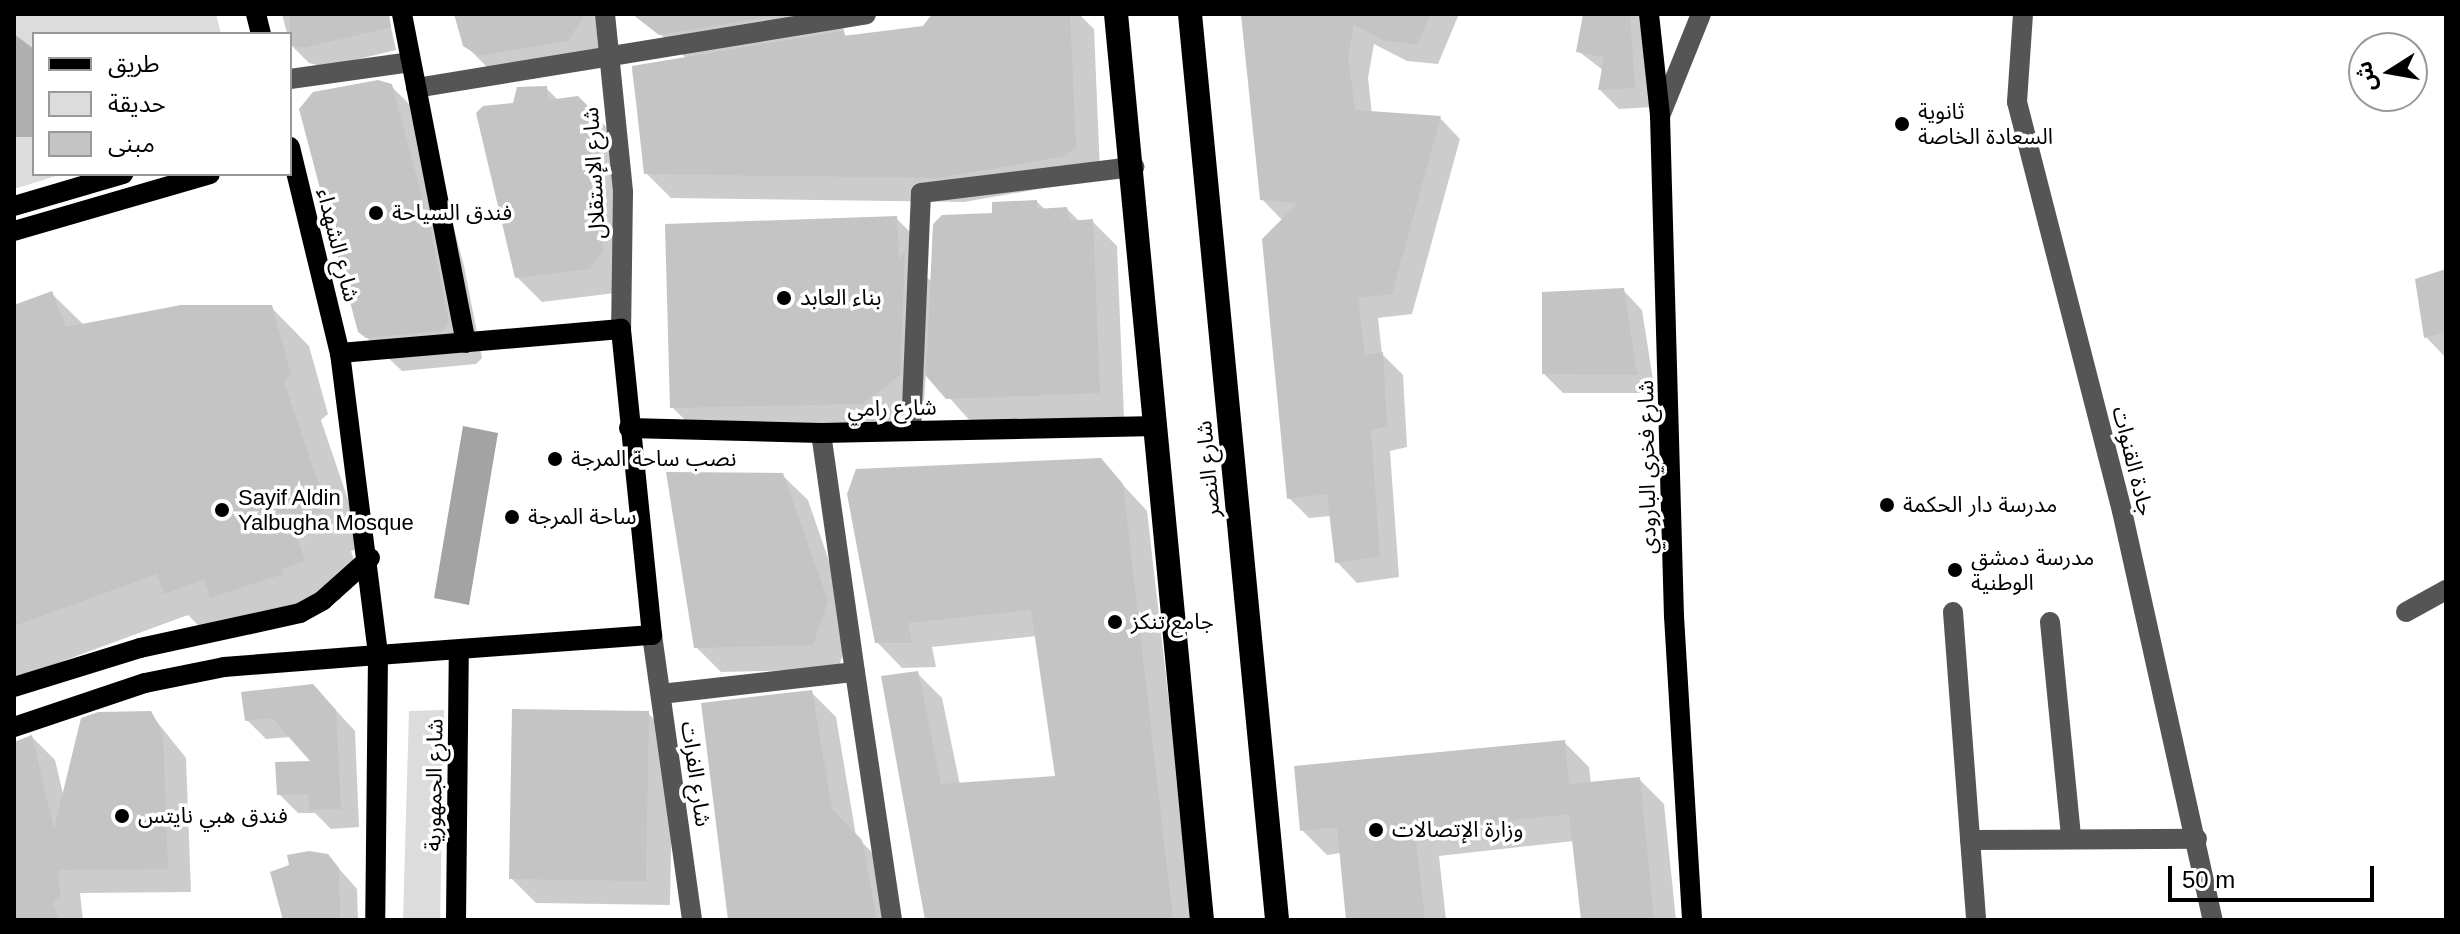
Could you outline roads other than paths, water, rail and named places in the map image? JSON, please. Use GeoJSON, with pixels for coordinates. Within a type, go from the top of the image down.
{"type":"FeatureCollection","features":[{"type":"Feature","properties":{"kind":"highway"},"geometry":{"type":"LineString","coordinates":[[1116,14],[1134,167],[1202,920]]}},
{"type":"Feature","properties":{"kind":"highway","name":"شارع النصر"},"geometry":{"type":"LineString","coordinates":[[1190,14],[1277,920]]}},
{"type":"Feature","properties":{"kind":"main road"},"geometry":{"type":"LineString","coordinates":[[402,14],[466,343]]}},
{"type":"Feature","properties":{"kind":"main road","name":"شارع فخري البارودي"},"geometry":{"type":"LineString","coordinates":[[1649,14],[1660,116],[1674,616],[1692,920]]}},
{"type":"Feature","properties":{"kind":"main road"},"geometry":{"type":"LineString","coordinates":[[116,176],[16,206],[20,229],[203,176]]}},
{"type":"Feature","properties":{"kind":"main road","name":"شارع الشهداء"},"geometry":{"type":"LineString","coordinates":[[294,179],[340,353]]}},
{"type":"Feature","properties":{"kind":"main road"},"geometry":{"type":"LineString","coordinates":[[14,727],[145,683],[224,667],[378,655],[459,650],[652,635],[621,329],[340,353],[370,558],[378,655],[375,920]]}},
{"type":"Feature","properties":{"kind":"main road","name":"شارع رامي"},"geometry":{"type":"LineString","coordinates":[[629,428],[821,433],[1157,426]]}},
{"type":"Feature","properties":{"kind":"main road"},"geometry":{"type":"LineString","coordinates":[[14,687],[140,648],[288,617],[323,600],[370,558]]}},
{"type":"Feature","properties":{"kind":"main road","name":"شارع الجمهورية"},"geometry":{"type":"LineString","coordinates":[[456,920],[459,650]]}},
{"type":"Feature","properties":{"kind":"street","name":"شارع الإستقلال"},"geometry":{"type":"LineString","coordinates":[[605,14],[623,192],[621,329]]}},
{"type":"Feature","properties":{"kind":"street"},"geometry":{"type":"LineString","coordinates":[[416,88],[610,60],[834,16],[866,14]]}},
{"type":"Feature","properties":{"kind":"street"},"geometry":{"type":"LineString","coordinates":[[1660,116],[1701,14]]}},
{"type":"Feature","properties":{"kind":"street","name":"جادة القنوات"},"geometry":{"type":"LineString","coordinates":[[2023,14],[2017,102],[2122,511],[2213,920]]}},
{"type":"Feature","properties":{"kind":"street"},"geometry":{"type":"LineString","coordinates":[[292,79],[411,62]]}},
{"type":"Feature","properties":{"kind":"street"},"geometry":{"type":"LineString","coordinates":[[911,431],[921,193],[1134,167]]}},
{"type":"Feature","properties":{"kind":"street"},"geometry":{"type":"LineString","coordinates":[[821,433],[892,920]]}},
{"type":"Feature","properties":{"kind":"street"},"geometry":{"type":"LineString","coordinates":[[2406,612],[2446,590]]}},
{"type":"Feature","properties":{"kind":"street"},"geometry":{"type":"LineString","coordinates":[[1953,612],[1976,920]]}},
{"type":"Feature","properties":{"kind":"street"},"geometry":{"type":"LineString","coordinates":[[2050,622],[2071,838]]}},
{"type":"Feature","properties":{"kind":"street","name":"شارع الفرات"},"geometry":{"type":"LineString","coordinates":[[652,635],[692,920]]}},
{"type":"Feature","properties":{"kind":"street"},"geometry":{"type":"LineString","coordinates":[[661,694],[855,672]]}},
{"type":"Feature","properties":{"kind":"street"},"geometry":{"type":"LineString","coordinates":[[1970,840],[2197,839]]}},
{"type":"Feature","properties":{"kind":"place","name":"ثانوية السعادة الخاصة"},"geometry":{"type":"Point","coordinates":[1902,124]}},
{"type":"Feature","properties":{"kind":"place","name":"فندق السياحة"},"geometry":{"type":"Point","coordinates":[376,213]}},
{"type":"Feature","properties":{"kind":"place","name":"بناء العابد"},"geometry":{"type":"Point","coordinates":[784,298]}},
{"type":"Feature","properties":{"kind":"place","name":"نصب ساحة المرجة"},"geometry":{"type":"Point","coordinates":[555,459]}},
{"type":"Feature","properties":{"kind":"place","name":"مدرسة دار الحكمة"},"geometry":{"type":"Point","coordinates":[1887,505]}},
{"type":"Feature","properties":{"kind":"place","name":"Sayif Aldin Yalbugha Mosque"},"geometry":{"type":"Point","coordinates":[222,510]}},
{"type":"Feature","properties":{"kind":"place","name":"ساحة المرجة"},"geometry":{"type":"Point","coordinates":[512,517]}},
{"type":"Feature","properties":{"kind":"place","name":"مدرسة دمشق الوطنية"},"geometry":{"type":"Point","coordinates":[1955,570]}},
{"type":"Feature","properties":{"kind":"place","name":"جامع تنكز"},"geometry":{"type":"Point","coordinates":[1115,622]}},
{"type":"Feature","properties":{"kind":"place","name":"فندق هبي نايتس"},"geometry":{"type":"Point","coordinates":[122,816]}},
{"type":"Feature","properties":{"kind":"place","name":"وزارة الإتصالات"},"geometry":{"type":"Point","coordinates":[1376,830]}}]}
